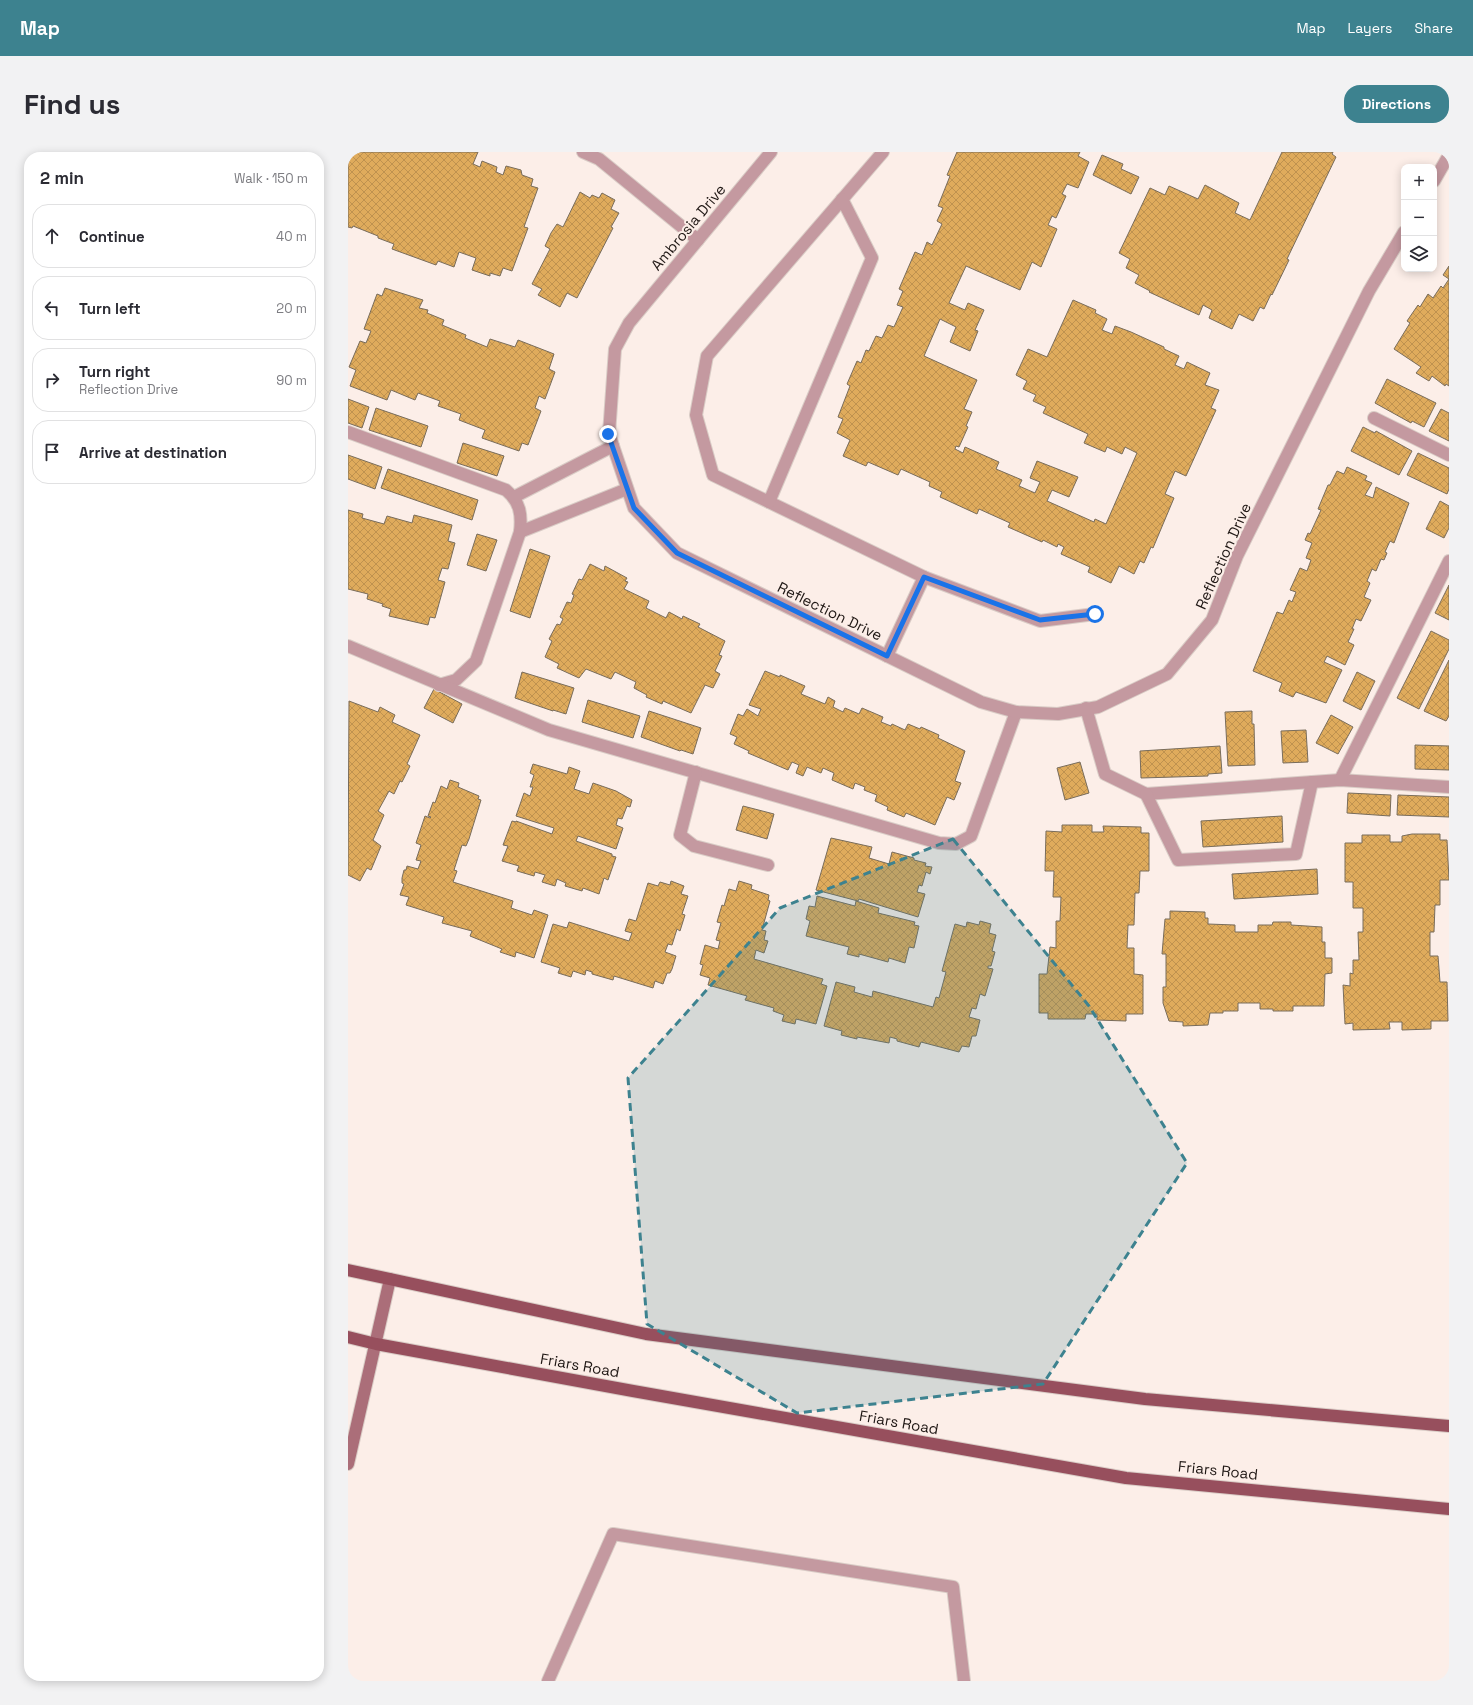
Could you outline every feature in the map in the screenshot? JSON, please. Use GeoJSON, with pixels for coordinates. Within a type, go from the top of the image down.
{"type":"FeatureCollection","features":[{"type":"Feature","properties":{"kind":"main road"},"geometry":{"type":"LineString","coordinates":[[348,1270],[646,1334],[1144,1398],[1449,1426]]}},
{"type":"Feature","properties":{"kind":"main road"},"geometry":{"type":"LineString","coordinates":[[348,1464],[390,1279]]}},
{"type":"Feature","properties":{"kind":"main road","name":"Friars Road"},"geometry":{"type":"LineString","coordinates":[[348,1337],[376,1344],[641,1393],[1126,1478],[1449,1509]]}},
{"type":"Feature","properties":{"kind":"street"},"geometry":{"type":"LineString","coordinates":[[583,152],[599,159],[698,240]]}},
{"type":"Feature","properties":{"kind":"street","name":"Ambrosia Drive"},"geometry":{"type":"LineString","coordinates":[[629,323],[771,152]]}},
{"type":"Feature","properties":{"kind":"street"},"geometry":{"type":"LineString","coordinates":[[883,152],[707,356],[696,415],[713,475],[924,577],[1040,620],[1095,614]]}},
{"type":"Feature","properties":{"kind":"street"},"geometry":{"type":"LineString","coordinates":[[1437,176],[1449,155]]}},
{"type":"Feature","properties":{"kind":"street"},"geometry":{"type":"LineString","coordinates":[[769,502],[872,258],[842,199]]}},
{"type":"Feature","properties":{"kind":"street","name":"Reflection Drive"},"geometry":{"type":"LineString","coordinates":[[629,323],[615,349],[608,434],[634,508],[677,553],[981,702],[1016,712],[1058,714],[1098,707],[1167,674],[1212,620],[1237,556],[1369,291],[1402,236]]}},
{"type":"Feature","properties":{"kind":"street"},"geometry":{"type":"LineString","coordinates":[[1374,418],[1449,455]]}},
{"type":"Feature","properties":{"kind":"street"},"geometry":{"type":"LineString","coordinates":[[348,432],[506,490],[514,497],[519,506],[521,520],[520,532],[476,661],[456,680],[439,685]]}},
{"type":"Feature","properties":{"kind":"street"},"geometry":{"type":"LineString","coordinates":[[514,497],[612,446]]}},
{"type":"Feature","properties":{"kind":"street"},"geometry":{"type":"LineString","coordinates":[[520,532],[627,489]]}},
{"type":"Feature","properties":{"kind":"street"},"geometry":{"type":"LineString","coordinates":[[1340,780],[1449,561]]}},
{"type":"Feature","properties":{"kind":"street"},"geometry":{"type":"LineString","coordinates":[[887,656],[924,577]]}},
{"type":"Feature","properties":{"kind":"street"},"geometry":{"type":"LineString","coordinates":[[348,646],[549,730],[939,843],[956,844],[970,836],[1016,712]]}},
{"type":"Feature","properties":{"kind":"street"},"geometry":{"type":"LineString","coordinates":[[1086,708],[1106,774],[1146,794],[1340,780],[1449,786]]}},
{"type":"Feature","properties":{"kind":"street"},"geometry":{"type":"LineString","coordinates":[[696,772],[680,835],[694,846],[768,865]]}},
{"type":"Feature","properties":{"kind":"street"},"geometry":{"type":"LineString","coordinates":[[1146,794],[1178,860],[1296,854],[1312,782]]}},
{"type":"Feature","properties":{"kind":"street"},"geometry":{"type":"LineString","coordinates":[[548,1681],[613,1534],[953,1587],[964,1681]]}},
{"type":"Feature","properties":{"kind":"highlighted area"},"geometry":{"type":"Polygon","coordinates":[[[953,839],[1089,1006],[1187,1163],[1043,1384],[797,1413],[647,1324],[628,1078],[780,908],[953,839]]]}},
{"type":"Feature","properties":{"kind":"building"},"geometry":{"type":"Polygon","coordinates":[[[348,152],[478,152],[473,164],[480,167],[482,161],[497,167],[496,172],[503,175],[506,166],[521,170],[522,175],[533,179],[531,186],[538,188],[524,227],[528,228],[512,271],[503,268],[500,276],[490,273],[490,276],[472,270],[476,258],[459,252],[454,267],[438,261],[436,265],[392,249],[394,244],[378,238],[378,236],[353,226],[352,228],[348,227],[348,152]]]}},
{"type":"Feature","properties":{"kind":"building"},"geometry":{"type":"Polygon","coordinates":[[[957,152],[1080,152],[1078,156],[1089,162],[1078,188],[1067,184],[1062,194],[1066,196],[1056,218],[1052,216],[1048,225],[1057,229],[1041,267],[1032,262],[1020,290],[966,266],[949,303],[965,310],[968,303],[984,310],[975,330],[978,331],[970,351],[950,342],[956,327],[940,319],[924,356],[977,380],[964,409],[972,412],[966,426],[968,427],[959,447],[956,446],[955,449],[963,453],[965,447],[999,462],[996,469],[1022,480],[1019,486],[1035,493],[1040,482],[1030,478],[1037,461],[1078,477],[1069,497],[1052,490],[1047,501],[1094,522],[1095,519],[1106,524],[1137,453],[1125,447],[1122,454],[1107,447],[1105,452],[1084,443],[1088,434],[1043,413],[1046,407],[1033,401],[1036,395],[1023,389],[1027,381],[1016,375],[1028,349],[1047,357],[1073,300],[1096,310],[1095,313],[1107,319],[1102,330],[1112,334],[1115,326],[1164,347],[1164,349],[1179,356],[1175,365],[1184,369],[1187,362],[1210,373],[1205,385],[1219,390],[1211,408],[1216,410],[1186,476],[1175,471],[1165,494],[1174,498],[1153,548],[1151,547],[1144,563],[1140,561],[1134,574],[1119,566],[1111,583],[1088,572],[1090,567],[1061,554],[1064,547],[1058,544],[1057,547],[1043,540],[1042,542],[1008,527],[1010,523],[979,509],[977,514],[940,497],[942,492],[929,486],[930,482],[901,469],[898,475],[868,462],[866,466],[843,456],[850,440],[837,433],[843,419],[838,417],[850,386],[847,384],[857,361],[861,363],[866,350],[869,351],[876,336],[882,338],[888,325],[894,327],[903,307],[897,305],[903,291],[899,289],[915,252],[922,255],[927,242],[932,245],[942,224],[937,221],[943,208],[938,206],[950,176],[947,175],[957,152]]]}},
{"type":"Feature","properties":{"kind":"building"},"geometry":{"type":"Polygon","coordinates":[[[1282,152],[1333,152],[1332,154],[1336,157],[1287,259],[1289,260],[1272,295],[1271,294],[1264,309],[1260,307],[1253,321],[1239,314],[1232,329],[1209,318],[1212,310],[1203,305],[1199,315],[1149,292],[1150,291],[1135,283],[1139,275],[1126,268],[1130,259],[1119,253],[1150,188],[1165,195],[1169,186],[1198,199],[1205,185],[1239,203],[1235,213],[1250,220],[1282,152]]]}},
{"type":"Feature","properties":{"kind":"building"},"geometry":{"type":"Polygon","coordinates":[[[1102,155],[1123,164],[1121,169],[1139,177],[1131,194],[1093,175],[1102,155]]]}},
{"type":"Feature","properties":{"kind":"building"},"geometry":{"type":"Polygon","coordinates":[[[580,192],[590,198],[592,195],[599,198],[602,193],[615,200],[611,209],[619,213],[611,227],[613,228],[577,298],[567,293],[560,307],[538,295],[542,289],[532,284],[550,249],[545,246],[551,233],[557,224],[563,227],[580,192]]]}},
{"type":"Feature","properties":{"kind":"building"},"geometry":{"type":"Polygon","coordinates":[[[1449,266],[1449,279],[1443,275],[1449,266]]]}},
{"type":"Feature","properties":{"kind":"building"},"geometry":{"type":"Polygon","coordinates":[[[1449,279],[1449,386],[1446,384],[1445,386],[1432,376],[1429,381],[1416,373],[1421,367],[1394,349],[1410,323],[1407,321],[1418,305],[1420,307],[1428,294],[1433,298],[1441,286],[1443,288],[1449,279]]]}},
{"type":"Feature","properties":{"kind":"building"},"geometry":{"type":"Polygon","coordinates":[[[385,288],[423,300],[419,308],[428,310],[427,313],[444,320],[442,325],[466,335],[465,338],[487,347],[490,339],[515,347],[518,340],[554,354],[549,369],[555,372],[545,399],[539,396],[535,408],[541,411],[528,445],[522,443],[519,451],[482,438],[485,430],[459,420],[461,414],[438,406],[440,401],[418,393],[415,400],[391,390],[387,400],[350,386],[356,370],[349,367],[360,341],[366,343],[371,331],[364,329],[377,294],[382,296],[385,288]]]}},
{"type":"Feature","properties":{"kind":"building"},"geometry":{"type":"Polygon","coordinates":[[[1387,379],[1436,403],[1424,427],[1412,421],[1411,423],[1375,403],[1387,379]]]}},
{"type":"Feature","properties":{"kind":"building"},"geometry":{"type":"Polygon","coordinates":[[[348,399],[369,407],[362,428],[348,423],[348,399]]]}},
{"type":"Feature","properties":{"kind":"building"},"geometry":{"type":"Polygon","coordinates":[[[376,408],[428,426],[421,447],[369,430],[376,408]]]}},
{"type":"Feature","properties":{"kind":"building"},"geometry":{"type":"Polygon","coordinates":[[[1441,409],[1449,413],[1449,441],[1429,431],[1441,409]]]}},
{"type":"Feature","properties":{"kind":"building"},"geometry":{"type":"Polygon","coordinates":[[[1363,427],[1375,433],[1376,431],[1412,451],[1399,475],[1351,451],[1363,427]]]}},
{"type":"Feature","properties":{"kind":"building"},"geometry":{"type":"Polygon","coordinates":[[[463,443],[504,456],[497,476],[457,463],[463,443]]]}},
{"type":"Feature","properties":{"kind":"building"},"geometry":{"type":"Polygon","coordinates":[[[1418,453],[1449,468],[1449,489],[1447,494],[1407,475],[1418,453]]]}},
{"type":"Feature","properties":{"kind":"building"},"geometry":{"type":"Polygon","coordinates":[[[348,455],[382,467],[375,489],[348,479],[348,455]]]}},
{"type":"Feature","properties":{"kind":"building"},"geometry":{"type":"Polygon","coordinates":[[[1347,467],[1367,476],[1365,480],[1372,483],[1365,495],[1373,498],[1376,487],[1409,503],[1394,543],[1390,541],[1385,552],[1387,553],[1384,560],[1381,559],[1376,571],[1372,569],[1367,581],[1370,583],[1364,597],[1371,600],[1361,621],[1356,619],[1352,629],[1354,629],[1348,642],[1354,645],[1345,665],[1327,656],[1324,662],[1342,670],[1326,703],[1296,692],[1293,697],[1279,691],[1282,683],[1253,671],[1277,612],[1283,614],[1289,600],[1292,602],[1296,592],[1290,590],[1300,568],[1307,571],[1311,560],[1306,558],[1312,543],[1305,540],[1308,533],[1310,534],[1321,510],[1318,509],[1328,485],[1330,485],[1337,471],[1344,474],[1347,467]]]}},
{"type":"Feature","properties":{"kind":"building"},"geometry":{"type":"Polygon","coordinates":[[[388,469],[478,500],[472,520],[381,488],[388,469]]]}},
{"type":"Feature","properties":{"kind":"building"},"geometry":{"type":"Polygon","coordinates":[[[1440,501],[1449,506],[1449,528],[1444,538],[1426,529],[1440,501]]]}},
{"type":"Feature","properties":{"kind":"building"},"geometry":{"type":"Polygon","coordinates":[[[348,510],[363,514],[362,518],[384,524],[387,516],[412,523],[414,515],[452,525],[448,541],[455,543],[448,569],[442,568],[438,580],[445,582],[435,618],[430,617],[428,625],[389,616],[391,609],[382,606],[383,604],[367,599],[368,594],[348,589],[348,510]]]}},
{"type":"Feature","properties":{"kind":"building"},"geometry":{"type":"Polygon","coordinates":[[[477,534],[497,540],[486,571],[467,565],[477,534]]]}},
{"type":"Feature","properties":{"kind":"building"},"geometry":{"type":"Polygon","coordinates":[[[530,549],[550,556],[530,618],[510,611],[530,549]]]}},
{"type":"Feature","properties":{"kind":"building"},"geometry":{"type":"Polygon","coordinates":[[[590,564],[604,571],[605,566],[627,578],[625,581],[628,582],[624,589],[649,601],[646,608],[666,618],[669,612],[682,619],[683,616],[700,624],[698,627],[725,641],[719,655],[722,656],[715,671],[720,674],[713,688],[705,685],[691,713],[663,701],[662,704],[646,697],[647,695],[634,688],[636,682],[615,672],[611,679],[586,669],[579,678],[557,668],[559,664],[545,657],[552,641],[549,639],[557,624],[560,625],[563,619],[560,617],[567,602],[571,603],[574,595],[572,594],[579,579],[582,580],[590,564]]]}},
{"type":"Feature","properties":{"kind":"building"},"geometry":{"type":"Polygon","coordinates":[[[1449,585],[1449,620],[1435,613],[1449,585]]]}},
{"type":"Feature","properties":{"kind":"building"},"geometry":{"type":"Polygon","coordinates":[[[1431,631],[1449,640],[1449,649],[1419,709],[1397,698],[1431,631]]]}},
{"type":"Feature","properties":{"kind":"building"},"geometry":{"type":"Polygon","coordinates":[[[1449,660],[1449,716],[1446,721],[1424,711],[1449,660]]]}},
{"type":"Feature","properties":{"kind":"building"},"geometry":{"type":"Polygon","coordinates":[[[765,671],[780,677],[780,675],[805,686],[801,694],[825,704],[828,697],[835,701],[833,707],[843,712],[845,708],[859,714],[862,708],[883,717],[881,722],[891,726],[892,724],[905,730],[908,724],[920,729],[921,727],[939,735],[938,738],[965,751],[955,781],[961,783],[954,800],[947,797],[935,825],[906,813],[904,817],[887,810],[888,807],[875,801],[877,795],[864,790],[865,787],[855,783],[853,789],[832,780],[834,773],[823,768],[821,773],[807,767],[803,776],[796,773],[799,765],[792,762],[788,770],[748,753],[749,751],[734,744],[737,737],[730,734],[738,714],[743,716],[747,709],[758,716],[761,709],[749,705],[765,671]]]}},
{"type":"Feature","properties":{"kind":"building"},"geometry":{"type":"Polygon","coordinates":[[[522,672],[574,688],[566,714],[515,698],[522,672]]]}},
{"type":"Feature","properties":{"kind":"building"},"geometry":{"type":"Polygon","coordinates":[[[1357,672],[1375,681],[1361,710],[1343,701],[1357,672]]]}},
{"type":"Feature","properties":{"kind":"building"},"geometry":{"type":"Polygon","coordinates":[[[434,689],[462,704],[453,723],[424,708],[434,689]]]}},
{"type":"Feature","properties":{"kind":"building"},"geometry":{"type":"Polygon","coordinates":[[[588,700],[640,716],[633,738],[582,722],[588,700]]]}},
{"type":"Feature","properties":{"kind":"building"},"geometry":{"type":"Polygon","coordinates":[[[349,701],[378,712],[380,707],[395,715],[392,722],[420,735],[407,764],[410,766],[402,782],[400,781],[394,794],[389,791],[378,811],[384,815],[373,840],[381,846],[371,870],[367,868],[360,881],[348,875],[349,701]]]}},
{"type":"Feature","properties":{"kind":"building"},"geometry":{"type":"Polygon","coordinates":[[[649,711],[701,728],[693,754],[641,737],[649,711]]]}},
{"type":"Feature","properties":{"kind":"building"},"geometry":{"type":"Polygon","coordinates":[[[1252,711],[1252,724],[1254,724],[1255,765],[1228,766],[1225,712],[1252,711]]]}},
{"type":"Feature","properties":{"kind":"building"},"geometry":{"type":"Polygon","coordinates":[[[1331,715],[1353,727],[1338,754],[1316,743],[1331,715]]]}},
{"type":"Feature","properties":{"kind":"building"},"geometry":{"type":"Polygon","coordinates":[[[1306,730],[1308,762],[1283,763],[1281,731],[1306,730]]]}},
{"type":"Feature","properties":{"kind":"building"},"geometry":{"type":"Polygon","coordinates":[[[1415,745],[1449,746],[1449,770],[1415,769],[1415,745]]]}},
{"type":"Feature","properties":{"kind":"building"},"geometry":{"type":"Polygon","coordinates":[[[1220,746],[1222,773],[1208,774],[1208,776],[1141,778],[1140,751],[1220,746]]]}},
{"type":"Feature","properties":{"kind":"building"},"geometry":{"type":"Polygon","coordinates":[[[1080,762],[1089,793],[1065,800],[1057,768],[1080,762]]]}},
{"type":"Feature","properties":{"kind":"building"},"geometry":{"type":"Polygon","coordinates":[[[533,764],[567,774],[569,767],[580,771],[574,789],[589,794],[593,783],[616,791],[632,800],[630,807],[627,806],[622,819],[618,818],[616,825],[623,828],[616,849],[578,836],[576,841],[612,854],[612,856],[616,857],[608,880],[604,878],[599,894],[583,888],[582,891],[565,886],[566,883],[557,879],[555,886],[542,882],[545,875],[535,872],[534,876],[517,871],[519,866],[502,861],[508,846],[503,845],[512,821],[516,821],[552,834],[554,828],[516,816],[524,793],[530,796],[533,787],[530,787],[534,775],[530,773],[533,764]]]}},
{"type":"Feature","properties":{"kind":"building"},"geometry":{"type":"Polygon","coordinates":[[[450,780],[459,783],[458,787],[479,796],[478,799],[481,800],[469,839],[466,846],[462,845],[454,870],[457,871],[453,882],[513,901],[511,908],[532,915],[534,910],[548,915],[534,958],[516,952],[515,957],[500,952],[502,949],[470,936],[472,931],[442,923],[444,917],[406,905],[409,897],[400,895],[404,884],[402,883],[402,878],[404,870],[406,870],[407,866],[418,869],[421,861],[416,860],[421,845],[416,843],[425,816],[431,817],[428,816],[433,802],[435,803],[441,786],[447,789],[450,780]]]}},
{"type":"Feature","properties":{"kind":"building"},"geometry":{"type":"Polygon","coordinates":[[[1348,793],[1391,795],[1390,816],[1347,813],[1348,793]]]}},
{"type":"Feature","properties":{"kind":"building"},"geometry":{"type":"Polygon","coordinates":[[[1398,795],[1449,797],[1449,817],[1397,815],[1398,795]]]}},
{"type":"Feature","properties":{"kind":"building"},"geometry":{"type":"Polygon","coordinates":[[[743,806],[774,814],[767,839],[736,830],[743,806]]]}},
{"type":"Feature","properties":{"kind":"building"},"geometry":{"type":"Polygon","coordinates":[[[1282,816],[1283,842],[1203,847],[1201,821],[1282,816]]]}},
{"type":"Feature","properties":{"kind":"building"},"geometry":{"type":"Polygon","coordinates":[[[1062,825],[1092,825],[1092,832],[1104,832],[1103,826],[1141,827],[1141,833],[1149,833],[1149,871],[1140,871],[1139,893],[1135,893],[1134,925],[1128,925],[1127,948],[1134,948],[1134,974],[1143,975],[1143,1014],[1126,1014],[1126,1021],[1097,1020],[1097,1014],[1086,1014],[1085,1019],[1048,1019],[1048,1013],[1039,1013],[1039,974],[1047,974],[1050,947],[1056,948],[1056,921],[1060,921],[1061,897],[1053,897],[1054,871],[1045,871],[1046,831],[1062,832],[1062,825]]]}},
{"type":"Feature","properties":{"kind":"building"},"geometry":{"type":"Polygon","coordinates":[[[1412,834],[1440,834],[1440,840],[1447,840],[1449,880],[1440,880],[1440,905],[1435,905],[1434,932],[1430,932],[1430,956],[1438,956],[1440,982],[1447,982],[1448,1021],[1431,1021],[1431,1029],[1402,1030],[1402,1022],[1389,1022],[1390,1029],[1353,1030],[1353,1023],[1345,1024],[1343,985],[1350,986],[1350,973],[1353,974],[1353,960],[1359,960],[1358,932],[1363,932],[1363,908],[1353,908],[1353,882],[1345,882],[1345,843],[1362,843],[1362,835],[1390,835],[1390,842],[1402,842],[1402,836],[1412,834]]]}},
{"type":"Feature","properties":{"kind":"building"},"geometry":{"type":"Polygon","coordinates":[[[831,838],[872,847],[869,858],[889,864],[892,852],[914,858],[914,860],[926,863],[925,866],[932,867],[930,874],[926,872],[922,886],[919,885],[917,892],[925,894],[918,917],[859,899],[858,901],[816,890],[831,838]]]}},
{"type":"Feature","properties":{"kind":"building"},"geometry":{"type":"Polygon","coordinates":[[[1317,869],[1318,894],[1234,899],[1232,874],[1317,869]]]}},
{"type":"Feature","properties":{"kind":"building"},"geometry":{"type":"Polygon","coordinates":[[[671,881],[684,886],[681,894],[688,896],[682,914],[685,915],[680,931],[677,929],[672,945],[668,944],[665,952],[676,956],[672,969],[670,973],[667,973],[663,984],[655,981],[653,988],[614,976],[613,980],[592,974],[592,972],[586,970],[585,975],[573,971],[571,977],[558,973],[560,968],[541,962],[553,924],[567,928],[569,922],[629,941],[632,933],[625,931],[629,919],[636,921],[648,883],[658,886],[660,882],[670,885],[671,881]]]}},
{"type":"Feature","properties":{"kind":"building"},"geometry":{"type":"Polygon","coordinates":[[[739,881],[752,885],[751,889],[769,895],[768,900],[770,901],[762,930],[766,931],[764,940],[768,941],[764,953],[756,950],[754,959],[823,979],[821,984],[827,986],[816,1024],[796,1019],[795,1024],[782,1021],[784,1015],[773,1011],[774,1008],[745,1000],[747,996],[708,985],[710,978],[700,975],[703,965],[700,964],[705,945],[718,949],[720,941],[716,940],[721,923],[717,922],[722,905],[724,906],[729,889],[736,891],[739,881]]]}},
{"type":"Feature","properties":{"kind":"building"},"geometry":{"type":"Polygon","coordinates":[[[817,896],[855,906],[856,901],[879,908],[878,913],[915,922],[914,925],[919,926],[914,948],[909,947],[905,963],[889,958],[888,962],[859,954],[859,957],[847,954],[849,947],[806,936],[810,921],[806,919],[809,906],[815,907],[817,896]]]}},
{"type":"Feature","properties":{"kind":"building"},"geometry":{"type":"Polygon","coordinates":[[[1170,911],[1205,912],[1205,918],[1208,918],[1208,924],[1235,925],[1235,932],[1258,932],[1258,925],[1272,925],[1273,922],[1291,922],[1291,925],[1322,927],[1322,942],[1325,942],[1325,958],[1332,958],[1332,973],[1325,974],[1324,1006],[1293,1006],[1293,1011],[1273,1011],[1273,1009],[1260,1009],[1260,1003],[1238,1003],[1238,1011],[1210,1013],[1208,1025],[1183,1026],[1183,1022],[1169,1021],[1163,1003],[1163,987],[1166,987],[1166,954],[1162,954],[1165,919],[1170,919],[1170,911]]]}},
{"type":"Feature","properties":{"kind":"building"},"geometry":{"type":"Polygon","coordinates":[[[980,921],[991,924],[989,933],[996,935],[992,951],[995,952],[991,966],[988,966],[988,968],[993,969],[985,996],[980,994],[976,1009],[972,1008],[969,1017],[980,1020],[976,1036],[972,1036],[969,1047],[962,1046],[959,1052],[921,1042],[919,1047],[897,1041],[897,1039],[890,1037],[889,1043],[857,1037],[857,1039],[841,1035],[842,1031],[824,1026],[836,982],[855,987],[854,992],[872,997],[873,991],[933,1007],[936,997],[939,998],[946,972],[942,971],[955,924],[966,927],[967,922],[979,925],[980,921]]]}},
{"type":"Feature","properties":{"kind":"route"},"geometry":{"type":"LineString","coordinates":[[608,434],[634,508],[677,553],[887,656],[924,577],[1040,620],[1095,614]]}}]}
